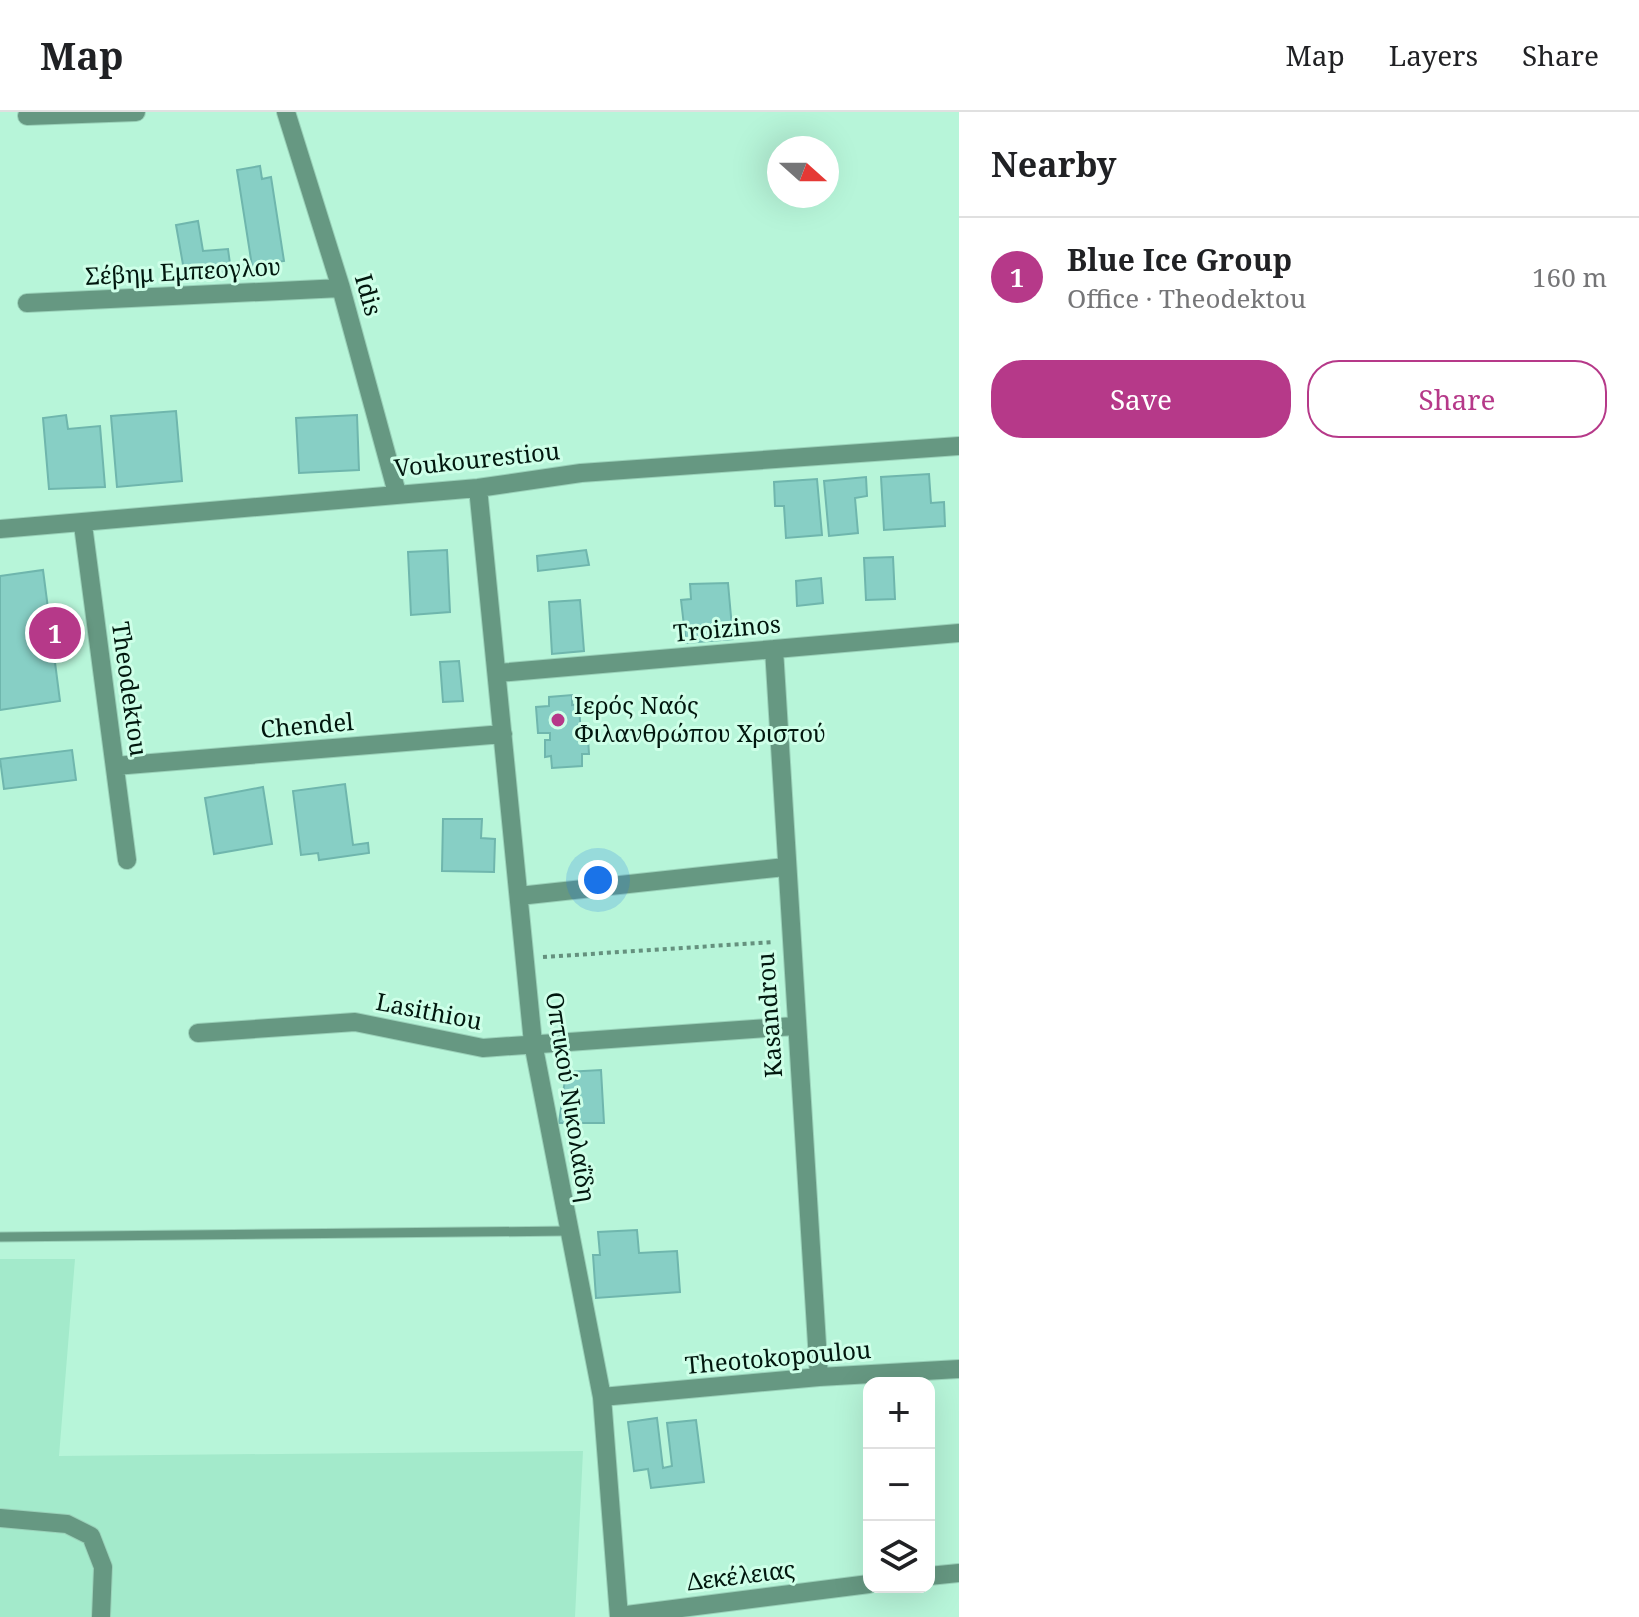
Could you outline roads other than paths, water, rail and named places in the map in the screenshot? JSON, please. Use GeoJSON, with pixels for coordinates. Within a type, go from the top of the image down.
{"type":"FeatureCollection","features":[{"type":"Feature","properties":{"kind":"street"},"geometry":{"type":"LineString","coordinates":[[27,116],[136,112]]}},
{"type":"Feature","properties":{"kind":"street","name":"Idis"},"geometry":{"type":"LineString","coordinates":[[286,112],[341,288],[397,493]]}},
{"type":"Feature","properties":{"kind":"street","name":"Σέβημ Εμπεογλου"},"geometry":{"type":"LineString","coordinates":[[27,303],[341,288]]}},
{"type":"Feature","properties":{"kind":"street","name":"Voukourestiou"},"geometry":{"type":"LineString","coordinates":[[0,529],[83,525],[397,493],[478,488],[581,473],[959,446]]}},
{"type":"Feature","properties":{"kind":"street","name":"Οπτικού Νικολαΐδη"},"geometry":{"type":"LineString","coordinates":[[478,488],[533,1043],[602,1397],[619,1616]]}},
{"type":"Feature","properties":{"kind":"street","name":"Theodektou"},"geometry":{"type":"LineString","coordinates":[[83,525],[127,860]]}},
{"type":"Feature","properties":{"kind":"street","name":"Troizinos"},"geometry":{"type":"LineString","coordinates":[[498,673],[959,633]]}},
{"type":"Feature","properties":{"kind":"street","name":"Kasandrou"},"geometry":{"type":"LineString","coordinates":[[774,649],[785,867],[819,1377]]}},
{"type":"Feature","properties":{"kind":"street","name":"Chendel"},"geometry":{"type":"LineString","coordinates":[[115,766],[503,734]]}},
{"type":"Feature","properties":{"kind":"street"},"geometry":{"type":"LineString","coordinates":[[519,896],[785,867]]}},
{"type":"Feature","properties":{"kind":"street","name":"Lasithiou"},"geometry":{"type":"LineString","coordinates":[[198,1033],[355,1022],[483,1048],[795,1026]]}},
{"type":"Feature","properties":{"kind":"street","name":"Theotokopoulou"},"geometry":{"type":"LineString","coordinates":[[602,1397],[819,1377],[959,1369]]}},
{"type":"Feature","properties":{"kind":"street"},"geometry":{"type":"LineString","coordinates":[[0,1518],[67,1524],[91,1536],[103,1567],[101,1617]]}},
{"type":"Feature","properties":{"kind":"street"},"geometry":{"type":"LineString","coordinates":[[935,1575],[959,1573]]}},
{"type":"Feature","properties":{"kind":"street","name":"Δεκέλειας"},"geometry":{"type":"LineString","coordinates":[[619,1616],[863,1585]]}},
{"type":"Feature","properties":{"kind":"lane"},"geometry":{"type":"LineString","coordinates":[[0,1237],[568,1231]]}},
{"type":"Feature","properties":{"kind":"place","name":"Blue Ice Group"},"geometry":{"type":"Point","coordinates":[55,633]}},
{"type":"Feature","properties":{"kind":"place","name":"Ιερός Ναός Φιλανθρώπου Χριστού"},"geometry":{"type":"Point","coordinates":[558,720]}}]}
